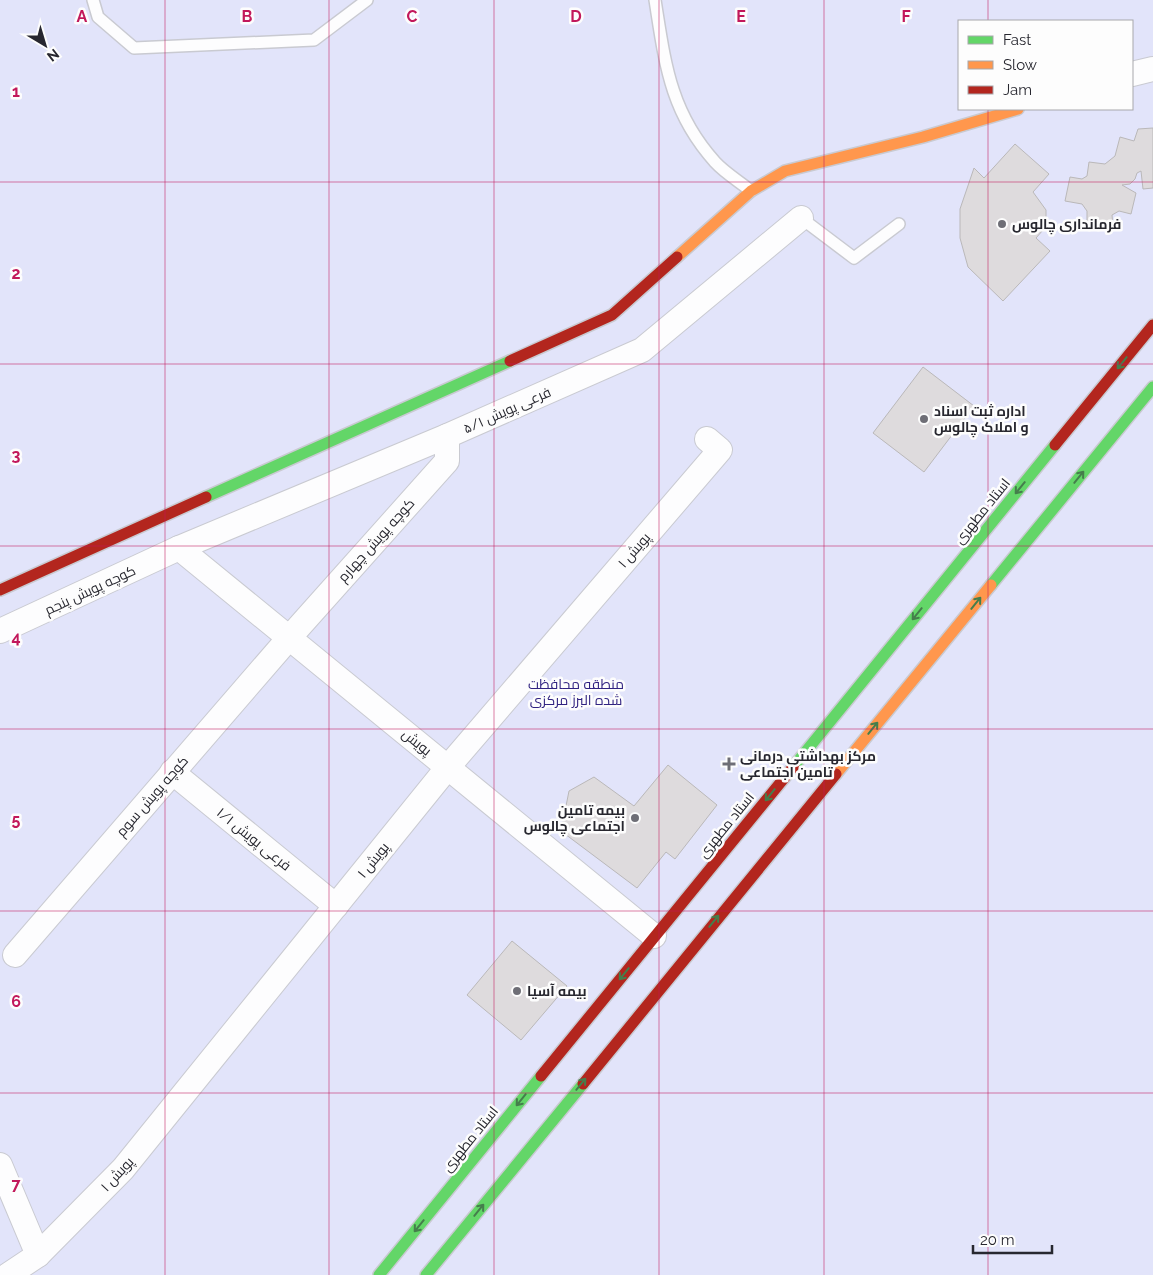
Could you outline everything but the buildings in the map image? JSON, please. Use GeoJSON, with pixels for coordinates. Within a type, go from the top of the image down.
{"type":"FeatureCollection","features":[{"type":"Feature","properties":{"kind":"main road"},"geometry":{"type":"LineString","coordinates":[[0,590],[612,314],[751,191],[785,171],[923,137],[1015,110]]}},
{"type":"Feature","properties":{"kind":"main road","name":"استاد مطهری"},"geometry":{"type":"LineString","coordinates":[[379,1275],[1153,325]]}},
{"type":"Feature","properties":{"kind":"main road"},"geometry":{"type":"LineString","coordinates":[[426,1275],[1153,387]]}},
{"type":"Feature","properties":{"kind":"street"},"geometry":{"type":"LineString","coordinates":[[1133,74],[1153,69]]}},
{"type":"Feature","properties":{"kind":"street","name":"فرعی پویش ۵/۱"},"geometry":{"type":"LineString","coordinates":[[179,548],[447,436],[642,350],[801,218]]}},
{"type":"Feature","properties":{"kind":"street","name":"کوچه پویش چهارم"},"geometry":{"type":"LineString","coordinates":[[289,638],[447,461],[447,436]]}},
{"type":"Feature","properties":{"kind":"street","name":"پویش ۱"},"geometry":{"type":"LineString","coordinates":[[8,1275],[38,1255],[123,1169],[448,767],[720,450],[707,438]]}},
{"type":"Feature","properties":{"kind":"street","name":"پویش"},"geometry":{"type":"LineString","coordinates":[[179,548],[654,936]]}},
{"type":"Feature","properties":{"kind":"street","name":"کوچه پویش پنجم"},"geometry":{"type":"LineString","coordinates":[[0,631],[179,548]]}},
{"type":"Feature","properties":{"kind":"street","name":"کوچه پویش سوم"},"geometry":{"type":"LineString","coordinates":[[15,956],[289,638]]}},
{"type":"Feature","properties":{"kind":"street","name":"فرعی پویش ۱/۱"},"geometry":{"type":"LineString","coordinates":[[172,772],[336,906]]}},
{"type":"Feature","properties":{"kind":"street"},"geometry":{"type":"LineString","coordinates":[[0,1165],[38,1255]]}},
{"type":"Feature","properties":{"kind":"lane"},"geometry":{"type":"LineString","coordinates":[[94,0],[98,18],[134,48],[314,40],[367,0]]}},
{"type":"Feature","properties":{"kind":"lane"},"geometry":{"type":"LineString","coordinates":[[655,0],[666,68],[680,110],[696,138],[717,164],[751,191]]}},
{"type":"Feature","properties":{"kind":"lane"},"geometry":{"type":"LineString","coordinates":[[801,218],[854,258],[899,224]]}},
{"type":"Feature","properties":{"kind":"green space","name":"منطقه محافظت شده البرز مرکزی"},"geometry":{"type":"Polygon","coordinates":[[[0,0],[1153,0],[1153,1275],[0,1275],[0,0]]]}},
{"type":"Feature","properties":{"kind":"traffic: fast"},"geometry":{"type":"LineString","coordinates":[[206,497],[510,361]]}},
{"type":"Feature","properties":{"kind":"traffic: fast"},"geometry":{"type":"LineString","coordinates":[[991,585],[1153,387]]}},
{"type":"Feature","properties":{"kind":"traffic: fast"},"geometry":{"type":"LineString","coordinates":[[794,766],[1055,445]]}},
{"type":"Feature","properties":{"kind":"traffic: fast"},"geometry":{"type":"LineString","coordinates":[[379,1275],[541,1076]]}},
{"type":"Feature","properties":{"kind":"traffic: fast"},"geometry":{"type":"LineString","coordinates":[[426,1275],[583,1084]]}},
{"type":"Feature","properties":{"kind":"traffic: slow"},"geometry":{"type":"LineString","coordinates":[[677,257],[751,191],[785,171],[923,137],[1015,110]]}},
{"type":"Feature","properties":{"kind":"traffic: slow"},"geometry":{"type":"LineString","coordinates":[[836,774],[991,585]]}},
{"type":"Feature","properties":{"kind":"traffic: jam"},"geometry":{"type":"LineString","coordinates":[[510,361],[612,315],[677,257]]}},
{"type":"Feature","properties":{"kind":"traffic: jam"},"geometry":{"type":"LineString","coordinates":[[1055,445],[1153,325]]}},
{"type":"Feature","properties":{"kind":"traffic: jam"},"geometry":{"type":"LineString","coordinates":[[0,590],[206,497]]}},
{"type":"Feature","properties":{"kind":"traffic: jam"},"geometry":{"type":"LineString","coordinates":[[541,1076],[794,766]]}},
{"type":"Feature","properties":{"kind":"traffic: jam"},"geometry":{"type":"LineString","coordinates":[[583,1084],[836,774]]}},
{"type":"Feature","properties":{"kind":"place","name":"فرمانداری چالوس"},"geometry":{"type":"Point","coordinates":[1002,224]}},
{"type":"Feature","properties":{"kind":"place","name":"اداره ثبت اسناد و املاک چالوس"},"geometry":{"type":"Point","coordinates":[924,419]}},
{"type":"Feature","properties":{"kind":"place","name":"مرکز بهداشتی درمانی تامین اجتماعی"},"geometry":{"type":"Point","coordinates":[729,764]}},
{"type":"Feature","properties":{"kind":"place","name":"بیمه تامین اجتماعی چالوس"},"geometry":{"type":"Point","coordinates":[635,818]}},
{"type":"Feature","properties":{"kind":"place","name":"بیمه آسیا"},"geometry":{"type":"Point","coordinates":[517,991]}}]}
